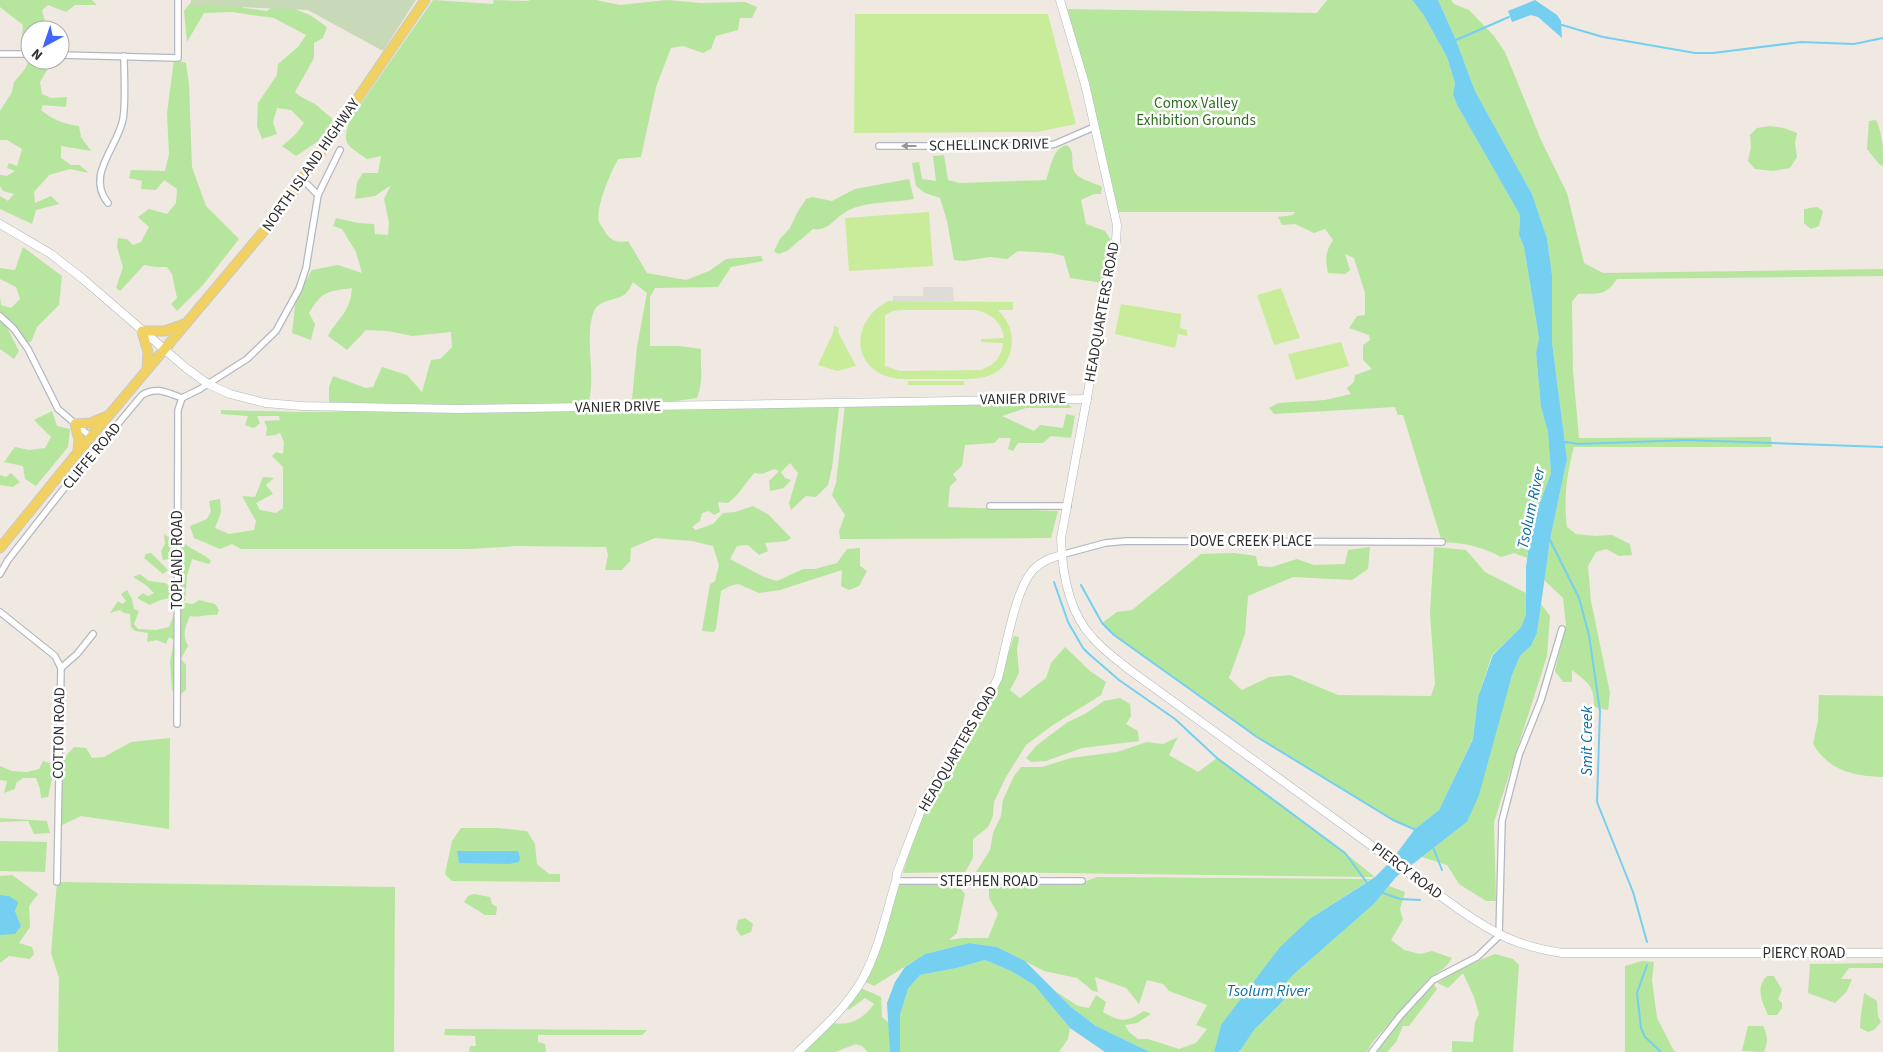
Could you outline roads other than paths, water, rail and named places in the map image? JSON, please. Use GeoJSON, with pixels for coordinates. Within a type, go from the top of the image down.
{"type":"FeatureCollection","features":[{"type":"Feature","properties":{"kind":"main road","name":"NORTH ISLAND HIGHWAY"},"geometry":{"type":"LineString","coordinates":[[146,370],[254,244],[303,180],[425,0]]}},
{"type":"Feature","properties":{"kind":"main road","name":"HEADQUARTERS ROAD"},"geometry":{"type":"LineString","coordinates":[[1060,0],[1085,84],[1117,225],[1116,241],[1062,538]]}},
{"type":"Feature","properties":{"kind":"main road","name":"VANIER DRIVE"},"geometry":{"type":"LineString","coordinates":[[0,224],[51,254],[164,350],[208,384],[230,394],[265,403],[336,407],[541,408],[1086,398]]}},
{"type":"Feature","properties":{"kind":"main road"},"geometry":{"type":"LineString","coordinates":[[0,548],[146,370],[148,352],[142,330],[164,331],[187,323]]}},
{"type":"Feature","properties":{"kind":"main road"},"geometry":{"type":"LineString","coordinates":[[78,452],[79,440],[75,424],[90,423],[109,415]]}},
{"type":"Feature","properties":{"kind":"main road","name":"PIERCY ROAD"},"geometry":{"type":"LineString","coordinates":[[1062,538],[1066,583],[1071,601],[1078,618],[1097,642],[1127,668],[1460,910],[1499,936],[1518,944],[1562,953],[1883,952]]}},
{"type":"Feature","properties":{"kind":"main road","name":"HEADQUARTERS ROAD"},"geometry":{"type":"LineString","coordinates":[[798,1052],[841,1009],[862,979],[880,933],[897,873],[926,798],[998,678],[1024,582],[1030,573],[1043,561],[1062,554]]}},
{"type":"Feature","properties":{"kind":"street"},"geometry":{"type":"LineString","coordinates":[[70,55],[178,58],[178,0]]}},
{"type":"Feature","properties":{"kind":"street"},"geometry":{"type":"LineString","coordinates":[[0,54],[20,54]]}},
{"type":"Feature","properties":{"kind":"street"},"geometry":{"type":"LineString","coordinates":[[108,202],[102,195],[100,184],[102,164],[117,137],[123,119],[124,56]]}},
{"type":"Feature","properties":{"kind":"street","name":"SCHELLINCK DRIVE"},"geometry":{"type":"LineString","coordinates":[[880,146],[1043,146],[1055,144],[1094,127]]}},
{"type":"Feature","properties":{"kind":"street"},"geometry":{"type":"LineString","coordinates":[[182,398],[208,384],[255,353],[276,331],[287,314],[299,289],[306,268],[318,195],[340,150]]}},
{"type":"Feature","properties":{"kind":"street"},"geometry":{"type":"LineString","coordinates":[[303,180],[318,195]]}},
{"type":"Feature","properties":{"kind":"street"},"geometry":{"type":"LineString","coordinates":[[0,316],[14,329],[28,350],[58,409],[91,437]]}},
{"type":"Feature","properties":{"kind":"street","name":"CLIFFE ROAD"},"geometry":{"type":"LineString","coordinates":[[0,574],[8,560],[62,491],[142,395],[156,390],[182,398]]}},
{"type":"Feature","properties":{"kind":"street","name":"TOPLAND ROAD"},"geometry":{"type":"LineString","coordinates":[[177,724],[178,410],[182,398]]}},
{"type":"Feature","properties":{"kind":"street"},"geometry":{"type":"LineString","coordinates":[[990,506],[1068,506]]}},
{"type":"Feature","properties":{"kind":"street","name":"DOVE CREEK PLACE"},"geometry":{"type":"LineString","coordinates":[[1062,554],[1105,543],[1127,540],[1442,542]]}},
{"type":"Feature","properties":{"kind":"street","name":"COTTON ROAD"},"geometry":{"type":"LineString","coordinates":[[0,612],[55,656],[61,668],[57,882]]}},
{"type":"Feature","properties":{"kind":"street"},"geometry":{"type":"LineString","coordinates":[[1372,1052],[1390,1028],[1433,980],[1477,957],[1499,936],[1502,821],[1519,755],[1541,700],[1562,629]]}},
{"type":"Feature","properties":{"kind":"street"},"geometry":{"type":"LineString","coordinates":[[61,668],[77,654],[93,634]]}},
{"type":"Feature","properties":{"kind":"street","name":"STEPHEN ROAD"},"geometry":{"type":"LineString","coordinates":[[896,881],[1082,881]]}},
{"type":"Feature","properties":{"kind":"water","name":"Tsolum River"},"geometry":{"type":"Polygon","coordinates":[[[1412,0],[1438,0],[1456,40],[1475,91],[1532,194],[1547,238],[1552,275],[1552,342],[1567,459],[1550,540],[1537,633],[1531,646],[1520,656],[1512,675],[1479,795],[1467,822],[1396,877],[1375,903],[1293,975],[1285,984],[1286,998],[1254,1030],[1239,1052],[1214,1052],[1221,1025],[1280,947],[1311,918],[1375,877],[1391,861],[1415,829],[1439,810],[1473,739],[1478,697],[1493,655],[1521,627],[1526,615],[1526,567],[1532,524],[1551,473],[1548,432],[1541,407],[1536,353],[1539,338],[1524,247],[1519,235],[1520,215],[1457,105],[1453,94],[1455,83],[1447,57],[1423,14],[1412,0]]]}},
{"type":"Feature","properties":{"kind":"water"},"geometry":{"type":"Polygon","coordinates":[[[1535,0],[1557,15],[1561,21],[1562,38],[1538,17],[1531,15],[1512,22],[1508,11],[1535,0]]]}},
{"type":"Feature","properties":{"kind":"water"},"geometry":{"type":"Polygon","coordinates":[[[457,851],[518,851],[520,857],[519,862],[509,864],[459,863],[457,851]]]}},
{"type":"Feature","properties":{"kind":"water"},"geometry":{"type":"Polygon","coordinates":[[[0,895],[9,896],[18,902],[15,911],[21,926],[15,934],[0,935],[0,895]]]}},
{"type":"Feature","properties":{"kind":"water"},"geometry":{"type":"Polygon","coordinates":[[[969,943],[997,947],[1025,961],[1071,1007],[1096,1026],[1150,1052],[1105,1052],[1070,1028],[1034,985],[1011,971],[985,960],[920,975],[908,989],[900,1015],[900,1052],[890,1052],[887,1003],[895,982],[905,967],[925,954],[969,943]]]}},
{"type":"Feature","properties":{"kind":"waterway"},"geometry":{"type":"LineString","coordinates":[[1456,40],[1509,17]]}},
{"type":"Feature","properties":{"kind":"waterway"},"geometry":{"type":"LineString","coordinates":[[1562,25],[1603,37],[1695,53],[1713,53],[1801,42],[1854,44],[1883,38]]}},
{"type":"Feature","properties":{"kind":"waterway"},"geometry":{"type":"LineString","coordinates":[[1565,442],[1579,444],[1687,440],[1883,447]]}},
{"type":"Feature","properties":{"kind":"waterway","name":"Smit Creek"},"geometry":{"type":"LineString","coordinates":[[1550,540],[1579,598],[1589,635],[1600,711],[1597,802],[1633,892],[1647,942]]}},
{"type":"Feature","properties":{"kind":"waterway"},"geometry":{"type":"LineString","coordinates":[[1054,582],[1068,622],[1083,648],[1089,654],[1119,680],[1175,719],[1217,758],[1345,853],[1368,884]]}},
{"type":"Feature","properties":{"kind":"waterway"},"geometry":{"type":"LineString","coordinates":[[1081,585],[1102,623],[1114,635],[1257,737],[1393,820],[1416,830]]}},
{"type":"Feature","properties":{"kind":"waterway"},"geometry":{"type":"LineString","coordinates":[[1433,847],[1442,870]]}},
{"type":"Feature","properties":{"kind":"waterway"},"geometry":{"type":"LineString","coordinates":[[1383,893],[1400,899],[1420,900]]}},
{"type":"Feature","properties":{"kind":"waterway","name":"Smit Creek"},"geometry":{"type":"LineString","coordinates":[[1647,965],[1637,993],[1641,1028],[1645,1037],[1661,1052]]}},
{"type":"Feature","properties":{"kind":"park label","name":"Comox Valley Exhibition Grounds"},"geometry":{"type":"Point","coordinates":[1196,112]}}]}
